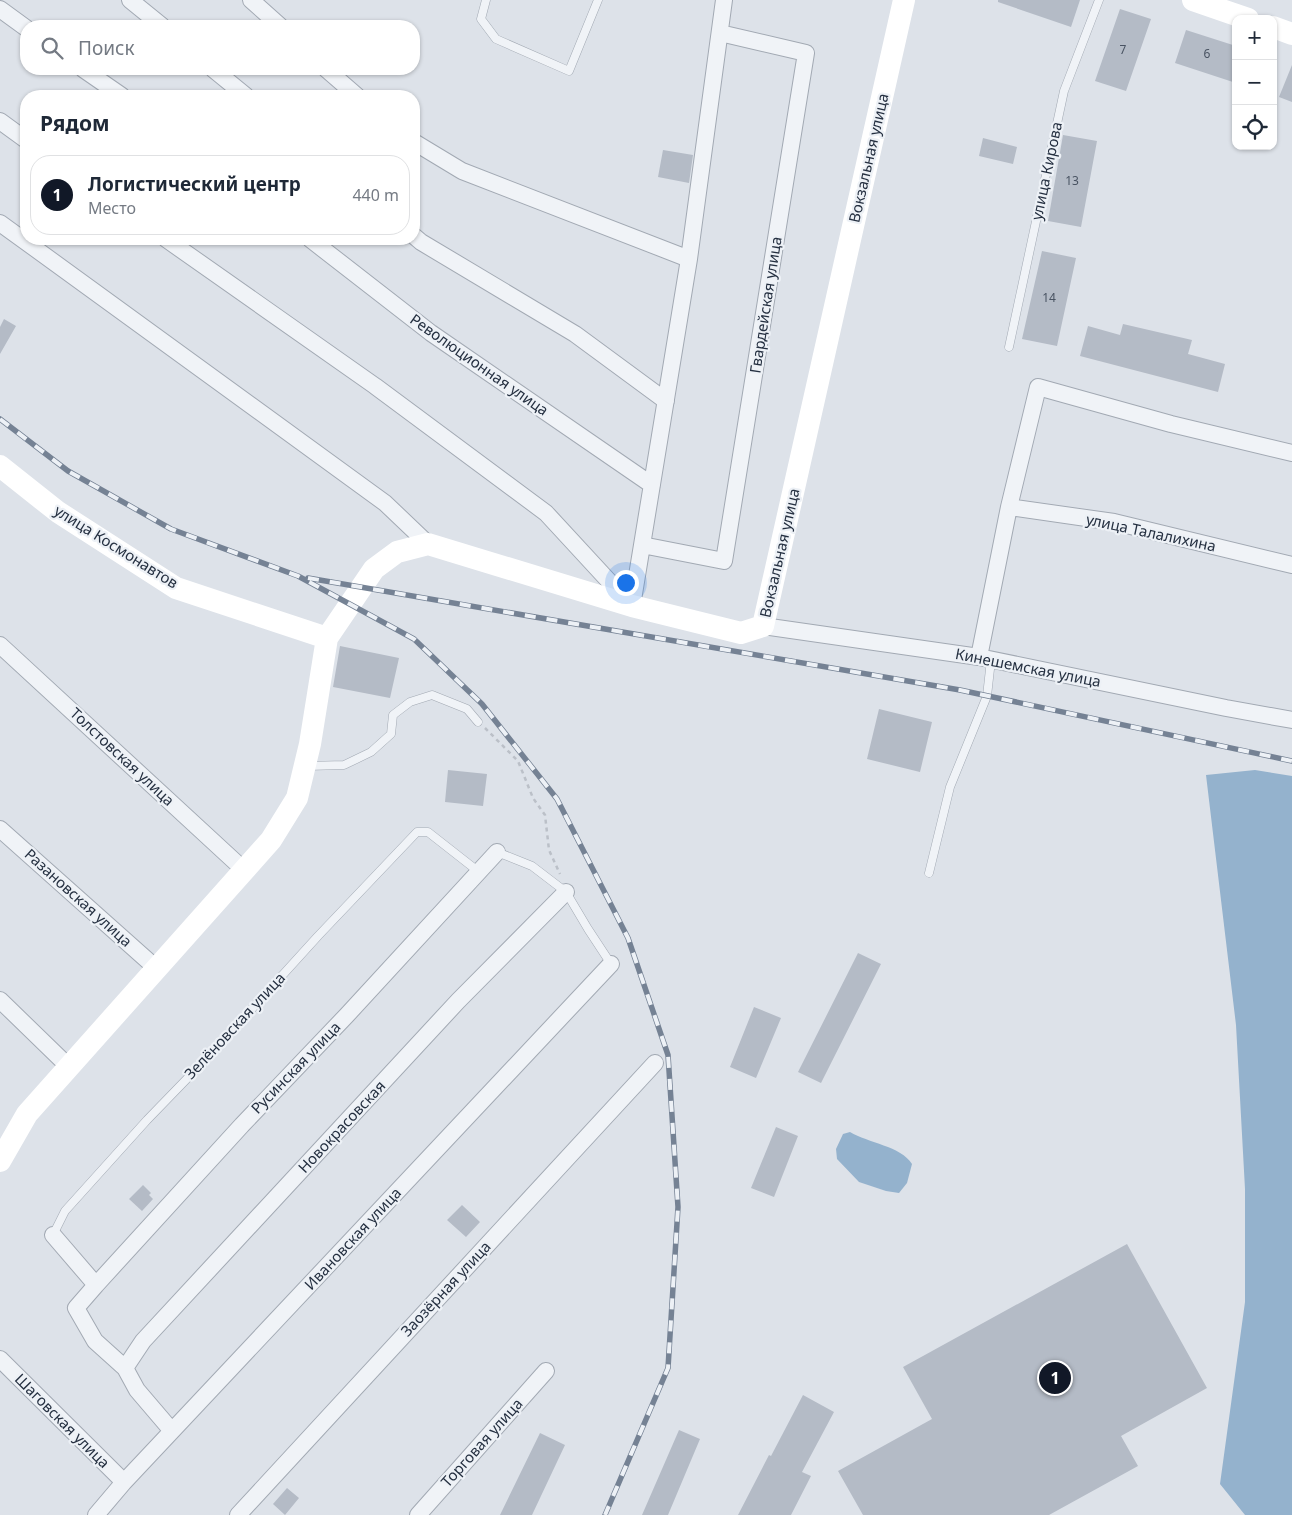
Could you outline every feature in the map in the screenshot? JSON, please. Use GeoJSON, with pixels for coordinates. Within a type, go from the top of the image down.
{"type":"FeatureCollection","features":[{"type":"Feature","properties":{"kind":"main road","name":"Вокзальная улица"},"geometry":{"type":"LineString","coordinates":[[428,544],[632,606],[742,633],[763,626],[904,0]]}},
{"type":"Feature","properties":{"kind":"main road"},"geometry":{"type":"LineString","coordinates":[[1193,0],[1236,15]]}},
{"type":"Feature","properties":{"kind":"main road"},"geometry":{"type":"LineString","coordinates":[[1277,28],[1292,34]]}},
{"type":"Feature","properties":{"kind":"main road","name":"улица Космонавтов"},"geometry":{"type":"LineString","coordinates":[[0,466],[58,512],[176,588],[327,638]]}},
{"type":"Feature","properties":{"kind":"main road"},"geometry":{"type":"LineString","coordinates":[[0,1161],[27,1114],[271,840],[297,798],[310,744],[327,638],[374,569],[397,552],[428,544]]}},
{"type":"Feature","properties":{"kind":"street"},"geometry":{"type":"LineString","coordinates":[[130,0],[155,20]]}},
{"type":"Feature","properties":{"kind":"street"},"geometry":{"type":"LineString","coordinates":[[251,0],[273,20]]}},
{"type":"Feature","properties":{"kind":"street"},"geometry":{"type":"LineString","coordinates":[[632,606],[689,259],[724,0]]}},
{"type":"Feature","properties":{"kind":"street"},"geometry":{"type":"LineString","coordinates":[[0,9],[20,24]]}},
{"type":"Feature","properties":{"kind":"street","name":"Гвардейская улица"},"geometry":{"type":"LineString","coordinates":[[642,544],[724,561],[806,53],[720,32]]}},
{"type":"Feature","properties":{"kind":"street"},"geometry":{"type":"LineString","coordinates":[[92,75],[113,90]]}},
{"type":"Feature","properties":{"kind":"street"},"geometry":{"type":"LineString","coordinates":[[220,75],[239,90]]}},
{"type":"Feature","properties":{"kind":"street"},"geometry":{"type":"LineString","coordinates":[[333,75],[349,90]]}},
{"type":"Feature","properties":{"kind":"street"},"geometry":{"type":"LineString","coordinates":[[0,121],[20,136]]}},
{"type":"Feature","properties":{"kind":"street"},"geometry":{"type":"LineString","coordinates":[[420,146],[462,171],[689,259]]}},
{"type":"Feature","properties":{"kind":"street"},"geometry":{"type":"LineString","coordinates":[[0,223],[20,238]]}},
{"type":"Feature","properties":{"kind":"street"},"geometry":{"type":"LineString","coordinates":[[420,241],[575,334],[666,401]]}},
{"type":"Feature","properties":{"kind":"street"},"geometry":{"type":"LineString","coordinates":[[30,245],[385,503],[428,544]]}},
{"type":"Feature","properties":{"kind":"street"},"geometry":{"type":"LineString","coordinates":[[175,245],[375,386],[546,513],[632,606]]}},
{"type":"Feature","properties":{"kind":"street","name":"Революционная улица"},"geometry":{"type":"LineString","coordinates":[[318,245],[431,333],[652,485]]}},
{"type":"Feature","properties":{"kind":"street"},"geometry":{"type":"LineString","coordinates":[[985,659],[1009,506],[1038,386],[1171,424],[1292,453]]}},
{"type":"Feature","properties":{"kind":"street","name":"улица Талалихина"},"geometry":{"type":"LineString","coordinates":[[1009,506],[1114,522],[1292,565]]}},
{"type":"Feature","properties":{"kind":"street","name":"Кинешемская улица"},"geometry":{"type":"LineString","coordinates":[[763,626],[985,659],[1292,720]]}},
{"type":"Feature","properties":{"kind":"street","name":"Толстовская улица"},"geometry":{"type":"LineString","coordinates":[[0,645],[244,870]]}},
{"type":"Feature","properties":{"kind":"street","name":"Разановская улица"},"geometry":{"type":"LineString","coordinates":[[0,829],[156,968]]}},
{"type":"Feature","properties":{"kind":"street","name":"Русинская улица"},"geometry":{"type":"LineString","coordinates":[[125,1368],[94,1341],[76,1308],[242,1125],[347,1015],[497,852]]}},
{"type":"Feature","properties":{"kind":"street","name":"Новокрасовская"},"geometry":{"type":"LineString","coordinates":[[125,1368],[143,1341],[458,1001],[566,892]]}},
{"type":"Feature","properties":{"kind":"street","name":"Ивановская улица"},"geometry":{"type":"LineString","coordinates":[[96,1515],[124,1482],[611,964]]}},
{"type":"Feature","properties":{"kind":"street"},"geometry":{"type":"LineString","coordinates":[[0,1000],[68,1066]]}},
{"type":"Feature","properties":{"kind":"street","name":"Заозёрная улица"},"geometry":{"type":"LineString","coordinates":[[238,1515],[655,1063]]}},
{"type":"Feature","properties":{"kind":"street"},"geometry":{"type":"LineString","coordinates":[[54,1235],[96,1285]]}},
{"type":"Feature","properties":{"kind":"street","name":"Шаговская улица"},"geometry":{"type":"LineString","coordinates":[[0,1359],[124,1482]]}},
{"type":"Feature","properties":{"kind":"street"},"geometry":{"type":"LineString","coordinates":[[125,1368],[137,1390],[172,1431]]}},
{"type":"Feature","properties":{"kind":"street","name":"Торговая улица"},"geometry":{"type":"LineString","coordinates":[[418,1515],[546,1371]]}},
{"type":"Feature","properties":{"kind":"lane"},"geometry":{"type":"LineString","coordinates":[[486,0],[481,19],[496,39],[569,71],[598,0]]}},
{"type":"Feature","properties":{"kind":"lane","name":"улица Кирова"},"geometry":{"type":"LineString","coordinates":[[1009,347],[1064,91],[1099,0]]}},
{"type":"Feature","properties":{"kind":"lane"},"geometry":{"type":"LineString","coordinates":[[929,873],[950,786],[987,696],[985,659]]}},
{"type":"Feature","properties":{"kind":"lane"},"geometry":{"type":"LineString","coordinates":[[305,766],[344,765],[371,752],[391,734],[393,715],[410,702],[432,695],[467,709],[478,722]]}},
{"type":"Feature","properties":{"kind":"lane","name":"Зелёновская улица"},"geometry":{"type":"LineString","coordinates":[[54,1235],[65,1211],[147,1120],[210,1055],[318,936],[417,832],[428,832],[479,872]]}},
{"type":"Feature","properties":{"kind":"lane"},"geometry":{"type":"LineString","coordinates":[[497,852],[532,866],[566,892],[611,964]]}},
{"type":"Feature","properties":{"kind":"path"},"geometry":{"type":"LineString","coordinates":[[478,722],[518,761],[533,798],[545,815],[549,850],[566,892]]}},
{"type":"Feature","properties":{"kind":"water"},"geometry":{"type":"Polygon","coordinates":[[[1255,770],[1292,776],[1292,1515],[1245,1515],[1220,1484],[1245,1302],[1245,1189],[1236,1025],[1206,775],[1255,770]]]}},
{"type":"Feature","properties":{"kind":"water"},"geometry":{"type":"Polygon","coordinates":[[[850,1132],[900,1153],[912,1164],[907,1183],[899,1193],[886,1191],[859,1182],[837,1159],[836,1149],[843,1134],[850,1132]]]}},
{"type":"Feature","properties":{"kind":"building"},"geometry":{"type":"Polygon","coordinates":[[[998,0],[1080,0],[1071,27],[998,2],[998,0]]]}},
{"type":"Feature","properties":{"kind":"building"},"geometry":{"type":"Polygon","coordinates":[[[1120,9],[1151,19],[1126,91],[1095,81],[1120,9]]]}},
{"type":"Feature","properties":{"kind":"building"},"geometry":{"type":"Polygon","coordinates":[[[1186,30],[1232,45],[1232,82],[1175,63],[1186,30]]]}},
{"type":"Feature","properties":{"kind":"building"},"geometry":{"type":"Polygon","coordinates":[[[1292,65],[1292,102],[1279,97],[1292,65]]]}},
{"type":"Feature","properties":{"kind":"building"},"geometry":{"type":"Polygon","coordinates":[[[1063,135],[1097,141],[1081,227],[1048,221],[1063,135]]]}},
{"type":"Feature","properties":{"kind":"building"},"geometry":{"type":"Polygon","coordinates":[[[983,138],[1017,147],[1013,164],[979,156],[983,138]]]}},
{"type":"Feature","properties":{"kind":"building"},"geometry":{"type":"Polygon","coordinates":[[[663,150],[693,155],[689,183],[658,177],[663,150]]]}},
{"type":"Feature","properties":{"kind":"building"},"geometry":{"type":"Polygon","coordinates":[[[1042,251],[1076,258],[1057,346],[1022,339],[1042,251]]]}},
{"type":"Feature","properties":{"kind":"building"},"geometry":{"type":"Polygon","coordinates":[[[4,319],[16,326],[0,354],[0,327],[4,319]]]}},
{"type":"Feature","properties":{"kind":"building"},"geometry":{"type":"Polygon","coordinates":[[[1123,324],[1192,340],[1188,354],[1225,364],[1218,392],[1080,356],[1088,326],[1120,335],[1123,324]]]}},
{"type":"Feature","properties":{"kind":"building"},"geometry":{"type":"Polygon","coordinates":[[[340,646],[399,658],[390,698],[333,687],[340,646]]]}},
{"type":"Feature","properties":{"kind":"building"},"geometry":{"type":"Polygon","coordinates":[[[879,709],[932,722],[920,772],[867,759],[879,709]]]}},
{"type":"Feature","properties":{"kind":"building"},"geometry":{"type":"Polygon","coordinates":[[[448,770],[487,774],[483,806],[445,802],[448,770]]]}},
{"type":"Feature","properties":{"kind":"building"},"geometry":{"type":"Polygon","coordinates":[[[858,953],[881,964],[821,1083],[798,1072],[858,953]]]}},
{"type":"Feature","properties":{"kind":"building"},"geometry":{"type":"Polygon","coordinates":[[[754,1007],[781,1018],[756,1078],[730,1067],[754,1007]]]}},
{"type":"Feature","properties":{"kind":"building"},"geometry":{"type":"Polygon","coordinates":[[[776,1127],[798,1136],[774,1197],[751,1188],[776,1127]]]}},
{"type":"Feature","properties":{"kind":"building"},"geometry":{"type":"Polygon","coordinates":[[[143,1185],[151,1193],[149,1195],[153,1199],[142,1211],[129,1199],[143,1185]]]}},
{"type":"Feature","properties":{"kind":"building"},"geometry":{"type":"Polygon","coordinates":[[[462,1205],[480,1222],[466,1237],[447,1220],[462,1205]]]}},
{"type":"Feature","properties":{"kind":"building"},"geometry":{"type":"Polygon","coordinates":[[[1127,1244],[1207,1388],[1121,1436],[1138,1466],[1049,1515],[863,1515],[838,1471],[932,1419],[903,1367],[1127,1244]]]}},
{"type":"Feature","properties":{"kind":"building"},"geometry":{"type":"Polygon","coordinates":[[[803,1395],[834,1412],[802,1472],[811,1476],[791,1515],[738,1515],[769,1455],[771,1456],[803,1395]]]}},
{"type":"Feature","properties":{"kind":"building"},"geometry":{"type":"Polygon","coordinates":[[[679,1430],[700,1439],[668,1515],[642,1515],[679,1430]]]}},
{"type":"Feature","properties":{"kind":"building"},"geometry":{"type":"Polygon","coordinates":[[[540,1433],[565,1445],[532,1515],[500,1515],[540,1433]]]}},
{"type":"Feature","properties":{"kind":"building"},"geometry":{"type":"Polygon","coordinates":[[[287,1488],[299,1498],[285,1515],[273,1504],[287,1488]]]}},
{"type":"Feature","properties":{"kind":"railway"},"geometry":{"type":"LineString","coordinates":[[0,419],[68,471],[171,529],[298,576],[414,639],[482,704],[557,799],[628,938],[668,1055],[678,1207],[668,1368],[605,1515]]}},
{"type":"Feature","properties":{"kind":"railway"},"geometry":{"type":"LineString","coordinates":[[308,578],[960,690],[1292,761]]}},
{"type":"Feature","properties":{"kind":"place","name":"Логистический центр"},"geometry":{"type":"Point","coordinates":[1055,1378]}}]}
